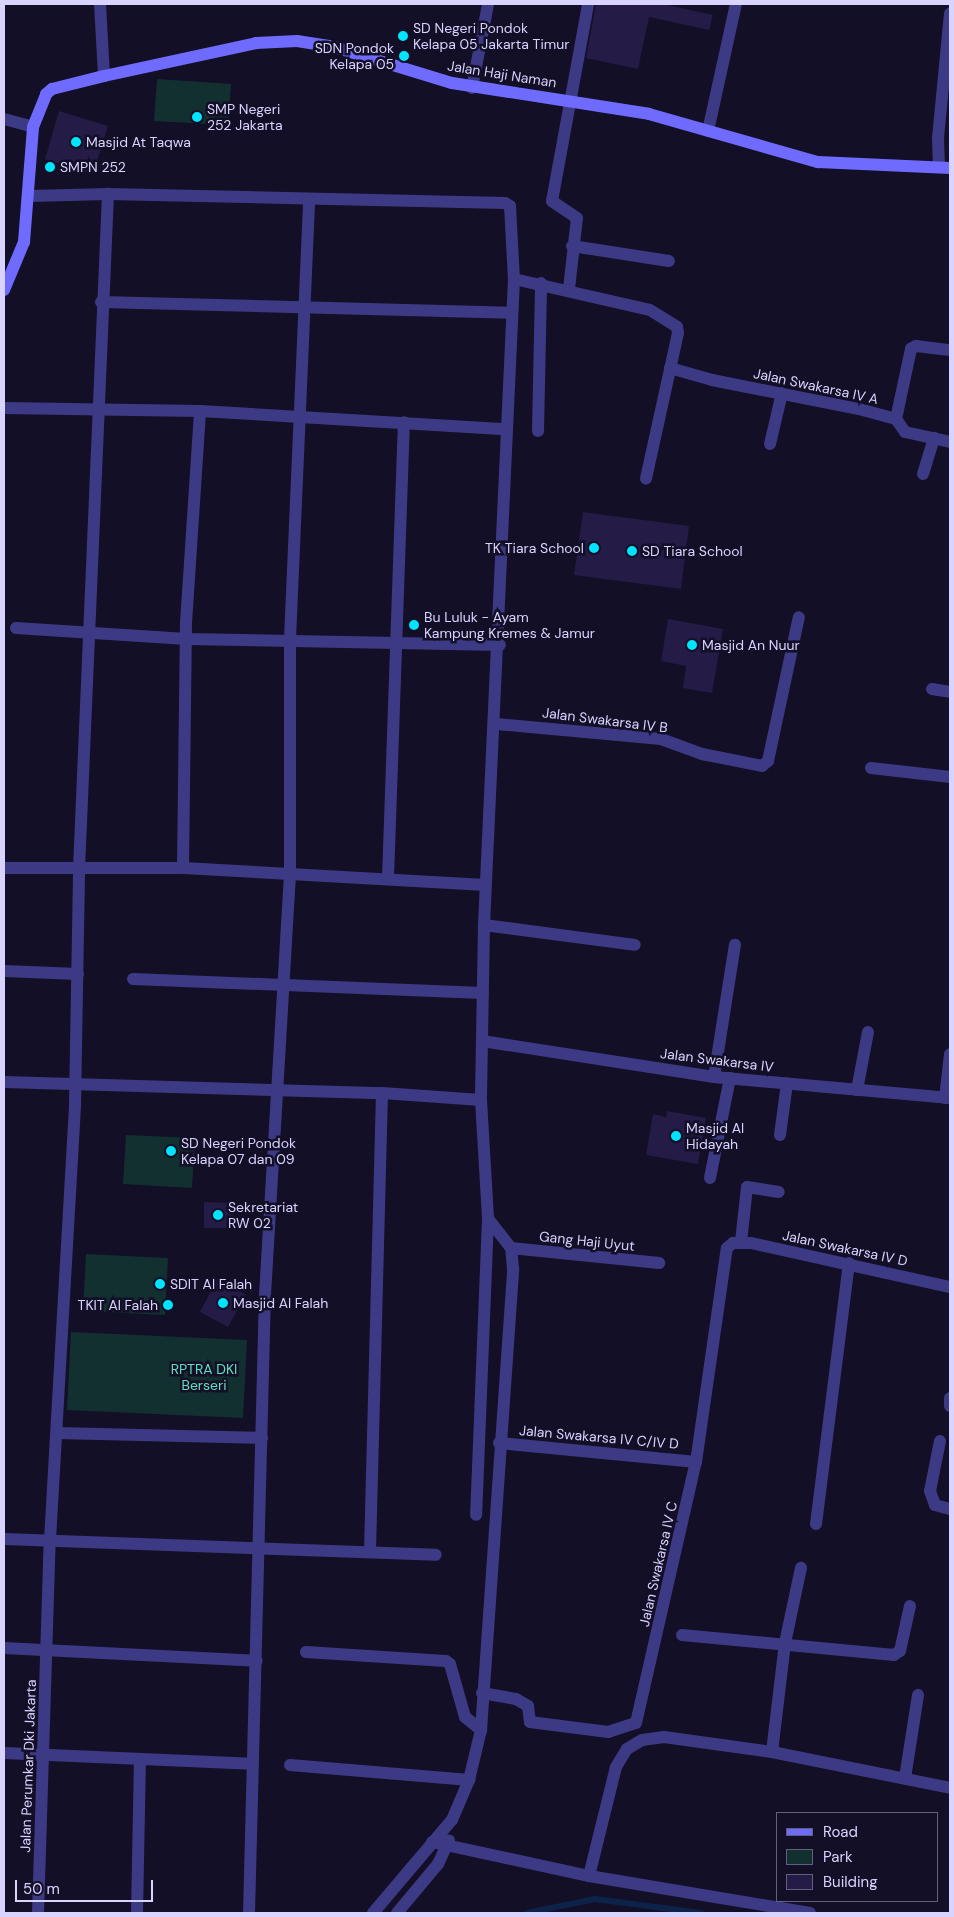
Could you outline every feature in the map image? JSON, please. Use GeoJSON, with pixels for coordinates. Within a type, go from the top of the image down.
{"type":"FeatureCollection","features":[{"type":"Feature","properties":{"kind":"street"},"geometry":{"type":"LineString","coordinates":[[100,4],[104,76]]}},
{"type":"Feature","properties":{"kind":"street"},"geometry":{"type":"LineString","coordinates":[[472,88],[488,4]]}},
{"type":"Feature","properties":{"kind":"street"},"geometry":{"type":"LineString","coordinates":[[569,289],[572,246],[577,218],[552,201],[574,101],[588,4]]}},
{"type":"Feature","properties":{"kind":"street"},"geometry":{"type":"LineString","coordinates":[[708,131],[736,4]]}},
{"type":"Feature","properties":{"kind":"street"},"geometry":{"type":"LineString","coordinates":[[945,167],[938,138],[950,14]]}},
{"type":"Feature","properties":{"kind":"street","name":"Jalan Haji Naman"},"geometry":{"type":"LineString","coordinates":[[4,290],[24,242],[30,196],[33,127],[40,102],[52,89],[256,43],[297,41],[334,47],[472,88],[574,101],[649,114],[818,162],[945,167]]}},
{"type":"Feature","properties":{"kind":"street"},"geometry":{"type":"LineString","coordinates":[[4,119],[33,127]]}},
{"type":"Feature","properties":{"kind":"street"},"geometry":{"type":"LineString","coordinates":[[30,196],[108,194],[505,203],[512,213],[514,279],[510,313],[505,429],[500,645],[484,925],[481,1100],[488,1219],[476,1515]]}},
{"type":"Feature","properties":{"kind":"street","name":"Jalan Perumkar Dki Jakarta"},"geometry":{"type":"LineString","coordinates":[[38,1913],[50,1540],[75,1084],[80,869],[101,408],[101,302],[108,194]]}},
{"type":"Feature","properties":{"kind":"street"},"geometry":{"type":"LineString","coordinates":[[249,1913],[251,1764],[275,1092],[280,985],[290,873],[290,639],[309,199]]}},
{"type":"Feature","properties":{"kind":"street"},"geometry":{"type":"LineString","coordinates":[[572,246],[669,261]]}},
{"type":"Feature","properties":{"kind":"street"},"geometry":{"type":"LineString","coordinates":[[514,279],[569,289],[650,310],[673,321],[678,333],[646,479]]}},
{"type":"Feature","properties":{"kind":"street"},"geometry":{"type":"LineString","coordinates":[[538,431],[541,283]]}},
{"type":"Feature","properties":{"kind":"street"},"geometry":{"type":"LineString","coordinates":[[101,302],[510,313]]}},
{"type":"Feature","properties":{"kind":"street"},"geometry":{"type":"LineString","coordinates":[[896,419],[912,349],[916,346],[950,350]]}},
{"type":"Feature","properties":{"kind":"street","name":"Jalan Swakarsa IV A"},"geometry":{"type":"LineString","coordinates":[[670,368],[896,419],[905,432],[950,442]]}},
{"type":"Feature","properties":{"kind":"street"},"geometry":{"type":"LineString","coordinates":[[770,444],[782,393]]}},
{"type":"Feature","properties":{"kind":"street"},"geometry":{"type":"LineString","coordinates":[[4,408],[101,408],[200,412],[505,429]]}},
{"type":"Feature","properties":{"kind":"street"},"geometry":{"type":"LineString","coordinates":[[183,868],[187,640],[200,412]]}},
{"type":"Feature","properties":{"kind":"street"},"geometry":{"type":"LineString","coordinates":[[388,878],[404,422]]}},
{"type":"Feature","properties":{"kind":"street"},"geometry":{"type":"LineString","coordinates":[[923,474],[934,438]]}},
{"type":"Feature","properties":{"kind":"street","name":"Jalan Swakarsa IV B"},"geometry":{"type":"LineString","coordinates":[[496,724],[661,739],[702,754],[762,766],[768,761],[799,617]]}},
{"type":"Feature","properties":{"kind":"street"},"geometry":{"type":"LineString","coordinates":[[16,628],[91,631],[187,640],[290,639],[500,645]]}},
{"type":"Feature","properties":{"kind":"street"},"geometry":{"type":"LineString","coordinates":[[932,689],[950,692]]}},
{"type":"Feature","properties":{"kind":"street"},"geometry":{"type":"LineString","coordinates":[[871,768],[950,776]]}},
{"type":"Feature","properties":{"kind":"street"},"geometry":{"type":"LineString","coordinates":[[4,868],[183,868],[486,885]]}},
{"type":"Feature","properties":{"kind":"street"},"geometry":{"type":"LineString","coordinates":[[484,925],[635,944]]}},
{"type":"Feature","properties":{"kind":"street"},"geometry":{"type":"LineString","coordinates":[[714,1077],[735,945]]}},
{"type":"Feature","properties":{"kind":"street"},"geometry":{"type":"LineString","coordinates":[[4,971],[78,974]]}},
{"type":"Feature","properties":{"kind":"street"},"geometry":{"type":"LineString","coordinates":[[133,979],[483,993]]}},
{"type":"Feature","properties":{"kind":"street"},"geometry":{"type":"LineString","coordinates":[[857,1090],[868,1032]]}},
{"type":"Feature","properties":{"kind":"street","name":"Jalan Swakarsa IV"},"geometry":{"type":"LineString","coordinates":[[482,1041],[714,1077],[948,1098]]}},
{"type":"Feature","properties":{"kind":"street"},"geometry":{"type":"LineString","coordinates":[[948,1098],[950,1054]]}},
{"type":"Feature","properties":{"kind":"street"},"geometry":{"type":"LineString","coordinates":[[710,1178],[730,1078]]}},
{"type":"Feature","properties":{"kind":"street"},"geometry":{"type":"LineString","coordinates":[[4,1082],[275,1092],[382,1093],[481,1100]]}},
{"type":"Feature","properties":{"kind":"street"},"geometry":{"type":"LineString","coordinates":[[780,1135],[787,1083]]}},
{"type":"Feature","properties":{"kind":"street"},"geometry":{"type":"LineString","coordinates":[[370,1551],[382,1093]]}},
{"type":"Feature","properties":{"kind":"street","name":"Jalan Swakarsa IV C"},"geometry":{"type":"LineString","coordinates":[[482,1693],[516,1699],[528,1706],[530,1722],[608,1732],[636,1724],[696,1462],[724,1256],[737,1243],[747,1187],[779,1192]]}},
{"type":"Feature","properties":{"kind":"street"},"geometry":{"type":"LineString","coordinates":[[397,1913],[448,1846],[452,1820],[469,1780],[481,1730],[499,1443],[514,1269],[511,1248],[488,1219]]}},
{"type":"Feature","properties":{"kind":"street","name":"Jalan Swakarsa IV D"},"geometry":{"type":"LineString","coordinates":[[737,1243],[849,1263],[950,1287]]}},
{"type":"Feature","properties":{"kind":"street","name":"Gang Haji Uyut"},"geometry":{"type":"LineString","coordinates":[[511,1248],[659,1263]]}},
{"type":"Feature","properties":{"kind":"street"},"geometry":{"type":"LineString","coordinates":[[816,1524],[849,1263]]}},
{"type":"Feature","properties":{"kind":"street"},"geometry":{"type":"LineString","coordinates":[[950,1398],[950,1406]]}},
{"type":"Feature","properties":{"kind":"street"},"geometry":{"type":"LineString","coordinates":[[57,1433],[262,1438]]}},
{"type":"Feature","properties":{"kind":"street"},"geometry":{"type":"LineString","coordinates":[[940,1441],[930,1491],[935,1505],[950,1509]]}},
{"type":"Feature","properties":{"kind":"street","name":"Jalan Swakarsa IV C/IV D"},"geometry":{"type":"LineString","coordinates":[[499,1443],[696,1462]]}},
{"type":"Feature","properties":{"kind":"street"},"geometry":{"type":"LineString","coordinates":[[4,1539],[259,1550],[370,1551],[436,1555]]}},
{"type":"Feature","properties":{"kind":"street"},"geometry":{"type":"LineString","coordinates":[[772,1752],[785,1643],[801,1568]]}},
{"type":"Feature","properties":{"kind":"street"},"geometry":{"type":"LineString","coordinates":[[682,1635],[785,1643],[894,1656],[900,1652],[910,1606]]}},
{"type":"Feature","properties":{"kind":"street"},"geometry":{"type":"LineString","coordinates":[[4,1648],[256,1661]]}},
{"type":"Feature","properties":{"kind":"street"},"geometry":{"type":"LineString","coordinates":[[306,1652],[446,1661],[450,1664],[465,1717],[481,1730]]}},
{"type":"Feature","properties":{"kind":"street"},"geometry":{"type":"LineString","coordinates":[[905,1778],[918,1695]]}},
{"type":"Feature","properties":{"kind":"street"},"geometry":{"type":"LineString","coordinates":[[589,1876],[616,1767],[626,1749],[642,1740],[664,1737],[772,1752],[950,1788]]}},
{"type":"Feature","properties":{"kind":"street"},"geometry":{"type":"LineString","coordinates":[[4,1753],[251,1764]]}},
{"type":"Feature","properties":{"kind":"street"},"geometry":{"type":"LineString","coordinates":[[137,1913],[140,1760]]}},
{"type":"Feature","properties":{"kind":"street"},"geometry":{"type":"LineString","coordinates":[[290,1764],[469,1780]]}},
{"type":"Feature","properties":{"kind":"street"},"geometry":{"type":"LineString","coordinates":[[373,1913],[452,1820]]}},
{"type":"Feature","properties":{"kind":"street"},"geometry":{"type":"LineString","coordinates":[[432,1842],[589,1876],[810,1913]]}},
{"type":"Feature","properties":{"kind":"green space"},"geometry":{"type":"Polygon","coordinates":[[[157,79],[231,84],[228,125],[154,121],[157,79]]]}},
{"type":"Feature","properties":{"kind":"green space"},"geometry":{"type":"Polygon","coordinates":[[[126,1135],[195,1138],[192,1188],[123,1184],[126,1135]]]}},
{"type":"Feature","properties":{"kind":"green space"},"geometry":{"type":"Polygon","coordinates":[[[86,1254],[168,1258],[165,1315],[83,1311],[86,1254]]]}},
{"type":"Feature","properties":{"kind":"green space","name":"RPTRA DKI Berseri"},"geometry":{"type":"Polygon","coordinates":[[[71,1332],[247,1340],[243,1418],[67,1410],[71,1332]]]}},
{"type":"Feature","properties":{"kind":"building"},"geometry":{"type":"Polygon","coordinates":[[[596,4],[663,4],[713,15],[709,30],[649,17],[638,69],[586,58],[596,4]]]}},
{"type":"Feature","properties":{"kind":"building","name":"Masjid At Taqwa"},"geometry":{"type":"Polygon","coordinates":[[[59,111],[108,126],[93,174],[45,159],[59,111]]]}},
{"type":"Feature","properties":{"kind":"building","name":"SD Tiara School"},"geometry":{"type":"Polygon","coordinates":[[[583,512],[689,526],[681,589],[574,575],[583,512]]]}},
{"type":"Feature","properties":{"kind":"building","name":"Masjid An Nuur"},"geometry":{"type":"Polygon","coordinates":[[[668,619],[723,629],[712,693],[683,688],[686,666],[661,661],[668,619]]]}},
{"type":"Feature","properties":{"kind":"building","name":"Masjid Al Hidayah"},"geometry":{"type":"Polygon","coordinates":[[[667,1111],[706,1118],[698,1164],[646,1155],[653,1114],[666,1117],[667,1111]]]}},
{"type":"Feature","properties":{"kind":"building","name":"Sekretariat RW 02"},"geometry":{"type":"Polygon","coordinates":[[[204,1202],[233,1203],[233,1228],[204,1228],[204,1202]]]}},
{"type":"Feature","properties":{"kind":"building","name":"Masjid Al Falah"},"geometry":{"type":"Polygon","coordinates":[[[217,1279],[246,1295],[228,1327],[200,1312],[217,1279]]]}},
{"type":"Feature","properties":{"kind":"waterway"},"geometry":{"type":"LineString","coordinates":[[527,1913],[595,1899],[701,1913]]}},
{"type":"Feature","properties":{"kind":"place","name":"SD Negeri Pondok Kelapa 05 Jakarta Timur"},"geometry":{"type":"Point","coordinates":[403,36]}},
{"type":"Feature","properties":{"kind":"place","name":"SDN Pondok Kelapa 05"},"geometry":{"type":"Point","coordinates":[404,56]}},
{"type":"Feature","properties":{"kind":"place","name":"SMP Negeri 252 Jakarta"},"geometry":{"type":"Point","coordinates":[197,117]}},
{"type":"Feature","properties":{"kind":"place","name":"Masjid At Taqwa"},"geometry":{"type":"Point","coordinates":[76,142]}},
{"type":"Feature","properties":{"kind":"place","name":"SMPN 252"},"geometry":{"type":"Point","coordinates":[50,167]}},
{"type":"Feature","properties":{"kind":"place","name":"TK Tiara School"},"geometry":{"type":"Point","coordinates":[594,548]}},
{"type":"Feature","properties":{"kind":"place","name":"SD Tiara School"},"geometry":{"type":"Point","coordinates":[632,551]}},
{"type":"Feature","properties":{"kind":"place","name":"Bu Luluk - Ayam Kampung Kremes & Jamur"},"geometry":{"type":"Point","coordinates":[414,625]}},
{"type":"Feature","properties":{"kind":"place","name":"Masjid An Nuur"},"geometry":{"type":"Point","coordinates":[692,645]}},
{"type":"Feature","properties":{"kind":"place","name":"Masjid Al Hidayah"},"geometry":{"type":"Point","coordinates":[676,1136]}},
{"type":"Feature","properties":{"kind":"place","name":"SD Negeri Pondok Kelapa 07 dan 09"},"geometry":{"type":"Point","coordinates":[171,1151]}},
{"type":"Feature","properties":{"kind":"place","name":"Sekretariat RW 02"},"geometry":{"type":"Point","coordinates":[218,1215]}},
{"type":"Feature","properties":{"kind":"place","name":"SDIT Al Falah"},"geometry":{"type":"Point","coordinates":[160,1284]}},
{"type":"Feature","properties":{"kind":"place","name":"Masjid Al Falah"},"geometry":{"type":"Point","coordinates":[223,1303]}},
{"type":"Feature","properties":{"kind":"place","name":"TKIT Al Falah"},"geometry":{"type":"Point","coordinates":[168,1305]}}]}
